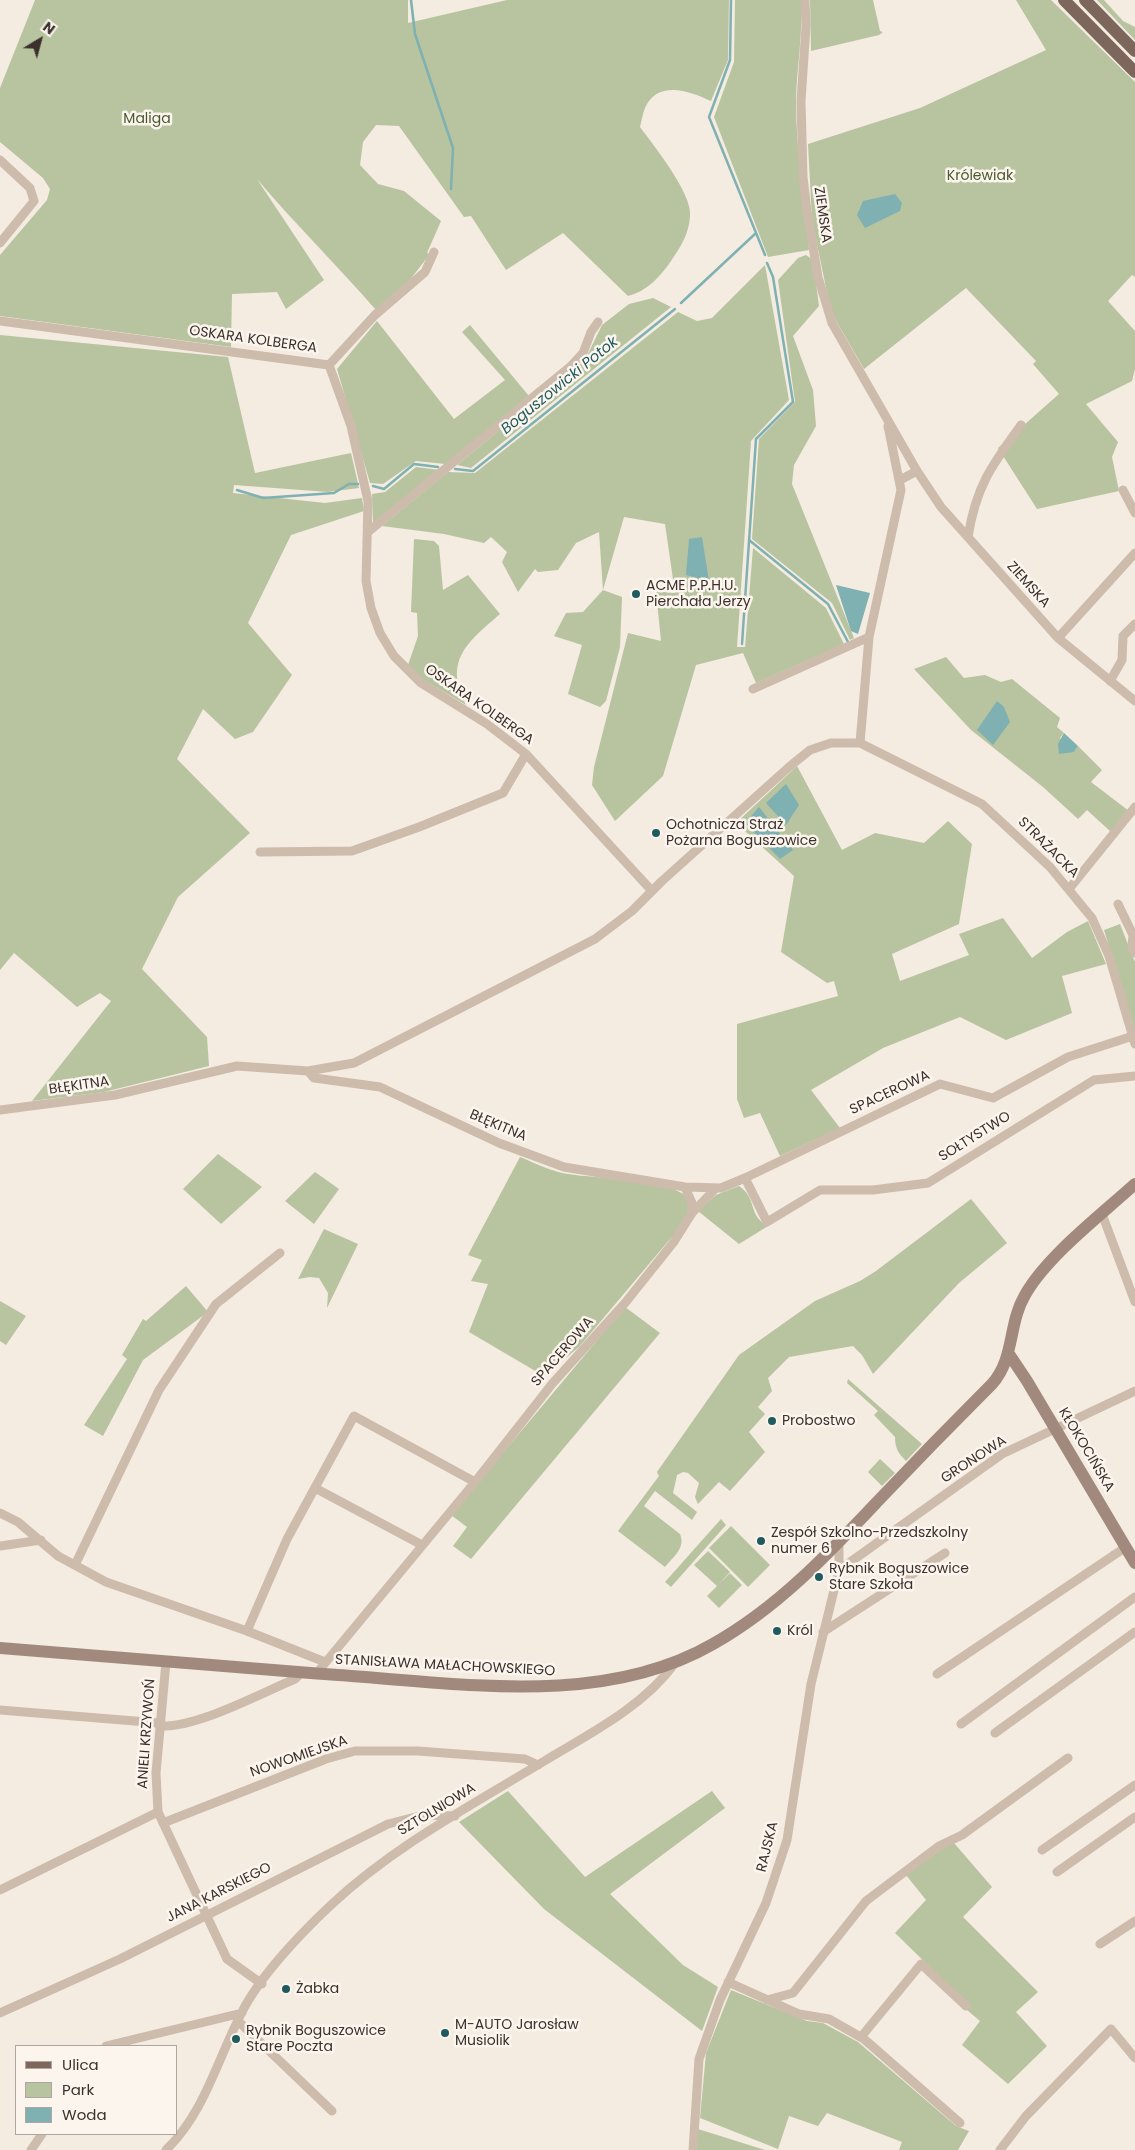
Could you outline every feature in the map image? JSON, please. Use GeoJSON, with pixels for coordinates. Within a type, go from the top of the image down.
{"type":"FeatureCollection","features":[{"type":"Feature","properties":{"kind":"main road"},"geometry":{"type":"LineString","coordinates":[[1064,0],[1135,72]]}},
{"type":"Feature","properties":{"kind":"main road"},"geometry":{"type":"LineString","coordinates":[[1085,0],[1135,51]]}},
{"type":"Feature","properties":{"kind":"street","name":"ZIEMSKA"},"geometry":{"type":"LineString","coordinates":[[805,0],[806,26],[801,86],[801,132],[807,211],[818,276],[832,322],[917,471],[941,507],[1058,638],[1135,700]]}},
{"type":"Feature","properties":{"kind":"street"},"geometry":{"type":"LineString","coordinates":[[0,160],[30,188],[34,202],[0,243]]}},
{"type":"Feature","properties":{"kind":"street"},"geometry":{"type":"LineString","coordinates":[[329,364],[376,315],[425,272],[434,252]]}},
{"type":"Feature","properties":{"kind":"street","name":"OSKARA KOLBERGA"},"geometry":{"type":"LineString","coordinates":[[0,321],[329,364],[350,426],[368,501],[369,531],[366,581],[371,608],[380,633],[394,656],[422,683],[487,724],[526,754],[652,891]]}},
{"type":"Feature","properties":{"kind":"street"},"geometry":{"type":"LineString","coordinates":[[369,531],[570,367],[583,353],[591,332],[598,322]]}},
{"type":"Feature","properties":{"kind":"street","name":"ZIEMSKA"},"geometry":{"type":"LineString","coordinates":[[886,418],[900,480]]}},
{"type":"Feature","properties":{"kind":"street"},"geometry":{"type":"LineString","coordinates":[[968,537],[973,508],[982,482],[1021,425]]}},
{"type":"Feature","properties":{"kind":"street"},"geometry":{"type":"LineString","coordinates":[[860,743],[869,636],[898,508],[901,490],[900,480],[917,471]]}},
{"type":"Feature","properties":{"kind":"street"},"geometry":{"type":"LineString","coordinates":[[1123,490],[1135,513]]}},
{"type":"Feature","properties":{"kind":"street"},"geometry":{"type":"LineString","coordinates":[[1058,638],[1135,553]]}},
{"type":"Feature","properties":{"kind":"street"},"geometry":{"type":"LineString","coordinates":[[1110,681],[1122,660],[1124,636],[1135,624]]}},
{"type":"Feature","properties":{"kind":"street"},"geometry":{"type":"LineString","coordinates":[[753,689],[869,636]]}},
{"type":"Feature","properties":{"kind":"street","name":"STRAŻACKA"},"geometry":{"type":"LineString","coordinates":[[652,891],[810,750],[831,743],[860,743],[982,804],[1050,867],[1092,918],[1109,956],[1134,1040]]}},
{"type":"Feature","properties":{"kind":"street"},"geometry":{"type":"LineString","coordinates":[[260,852],[352,851],[419,827],[503,793],[526,754]]}},
{"type":"Feature","properties":{"kind":"street"},"geometry":{"type":"LineString","coordinates":[[1069,889],[1135,807]]}},
{"type":"Feature","properties":{"kind":"street","name":"BŁĘKITNA"},"geometry":{"type":"LineString","coordinates":[[0,1110],[115,1095],[237,1066],[308,1071],[354,1063],[587,943],[632,912],[652,891]]}},
{"type":"Feature","properties":{"kind":"street"},"geometry":{"type":"LineString","coordinates":[[1118,904],[1133,935],[1132,946],[1135,953]]}},
{"type":"Feature","properties":{"kind":"street","name":"SPACEROWA"},"geometry":{"type":"LineString","coordinates":[[316,1674],[552,1384],[667,1251],[692,1213],[716,1188],[745,1178],[940,1084],[993,1098],[1068,1057],[1134,1040]]}},
{"type":"Feature","properties":{"kind":"street","name":"BŁĘKITNA"},"geometry":{"type":"LineString","coordinates":[[308,1071],[314,1078],[380,1088],[499,1143],[564,1167],[685,1187],[716,1188]]}},
{"type":"Feature","properties":{"kind":"street","name":"SOŁTYSTWO"},"geometry":{"type":"LineString","coordinates":[[745,1178],[767,1222],[820,1190],[872,1190],[928,1183],[1094,1080],[1135,1076]]}},
{"type":"Feature","properties":{"kind":"street"},"geometry":{"type":"LineString","coordinates":[[685,1187],[692,1203],[692,1213]]}},
{"type":"Feature","properties":{"kind":"street","name":"STANISŁAWA MAŁACHOWSKIEGO"},"geometry":{"type":"LineString","coordinates":[[0,1648],[301,1673],[548,1687],[596,1683],[675,1662],[711,1646],[764,1612],[839,1542],[992,1384],[1002,1370],[1009,1354],[1018,1309],[1026,1294],[1057,1256],[1134,1187]]}},
{"type":"Feature","properties":{"kind":"street"},"geometry":{"type":"LineString","coordinates":[[1102,1214],[1135,1302]]}},
{"type":"Feature","properties":{"kind":"street"},"geometry":{"type":"LineString","coordinates":[[75,1565],[159,1390],[216,1304],[280,1253]]}},
{"type":"Feature","properties":{"kind":"street","name":"KŁOKOCIŃSKA"},"geometry":{"type":"LineString","coordinates":[[1009,1354],[1135,1563]]}},
{"type":"Feature","properties":{"kind":"street","name":"GRONOWA"},"geometry":{"type":"LineString","coordinates":[[839,1570],[1002,1454],[1135,1391]]}},
{"type":"Feature","properties":{"kind":"street"},"geometry":{"type":"LineString","coordinates":[[248,1631],[287,1539],[354,1416],[474,1482]]}},
{"type":"Feature","properties":{"kind":"street"},"geometry":{"type":"LineString","coordinates":[[315,1488],[422,1545]]}},
{"type":"Feature","properties":{"kind":"street"},"geometry":{"type":"LineString","coordinates":[[0,1513],[18,1522],[58,1556],[106,1582],[248,1631],[325,1662]]}},
{"type":"Feature","properties":{"kind":"street"},"geometry":{"type":"LineString","coordinates":[[0,1546],[41,1540]]}},
{"type":"Feature","properties":{"kind":"street","name":"RAJSKA"},"geometry":{"type":"LineString","coordinates":[[693,2150],[699,2059],[728,1982],[766,1903],[786,1840],[811,1684],[839,1570],[839,1542]]}},
{"type":"Feature","properties":{"kind":"street"},"geometry":{"type":"LineString","coordinates":[[937,1674],[1126,1548]]}},
{"type":"Feature","properties":{"kind":"street"},"geometry":{"type":"LineString","coordinates":[[823,1632],[946,1553]]}},
{"type":"Feature","properties":{"kind":"street"},"geometry":{"type":"LineString","coordinates":[[961,1724],[1135,1597]]}},
{"type":"Feature","properties":{"kind":"street"},"geometry":{"type":"LineString","coordinates":[[995,1733],[1135,1632]]}},
{"type":"Feature","properties":{"kind":"street","name":"STANISŁAWA MAŁACHOWSKIEGO"},"geometry":{"type":"LineString","coordinates":[[309,1657],[316,1674]]}},
{"type":"Feature","properties":{"kind":"street","name":"ANIELI KRZYWOŃ"},"geometry":{"type":"LineString","coordinates":[[166,1662],[159,1725],[156,1791],[158,1812],[205,1916],[227,1959],[262,1984]]}},
{"type":"Feature","properties":{"kind":"street","name":"SZTOLNIOWA"},"geometry":{"type":"LineString","coordinates":[[166,2150],[182,2132],[198,2109],[240,2017],[262,1984],[313,1923],[360,1879],[404,1846],[613,1719],[662,1678],[675,1662]]}},
{"type":"Feature","properties":{"kind":"street"},"geometry":{"type":"LineString","coordinates":[[0,1710],[174,1727],[295,1679],[301,1673]]}},
{"type":"Feature","properties":{"kind":"street","name":"NOWOMIEJSKA"},"geometry":{"type":"LineString","coordinates":[[163,1823],[326,1759],[355,1751],[418,1751],[525,1759],[538,1765]]}},
{"type":"Feature","properties":{"kind":"street"},"geometry":{"type":"LineString","coordinates":[[767,2000],[793,1993],[866,1901],[939,1846],[962,1835],[1068,1758]]}},
{"type":"Feature","properties":{"kind":"street"},"geometry":{"type":"LineString","coordinates":[[1042,1850],[1135,1785]]}},
{"type":"Feature","properties":{"kind":"street"},"geometry":{"type":"LineString","coordinates":[[0,1890],[158,1812]]}},
{"type":"Feature","properties":{"kind":"street","name":"JANA KARSKIEGO"},"geometry":{"type":"LineString","coordinates":[[0,2013],[120,1959],[388,1824],[423,1816],[455,1816]]}},
{"type":"Feature","properties":{"kind":"street"},"geometry":{"type":"LineString","coordinates":[[1057,1872],[1135,1817]]}},
{"type":"Feature","properties":{"kind":"street"},"geometry":{"type":"LineString","coordinates":[[1100,1944],[1135,1921]]}},
{"type":"Feature","properties":{"kind":"street"},"geometry":{"type":"LineString","coordinates":[[861,2038],[921,1964],[966,2006]]}},
{"type":"Feature","properties":{"kind":"street"},"geometry":{"type":"LineString","coordinates":[[728,1982],[799,2014],[829,2019],[861,2038],[960,2123]]}},
{"type":"Feature","properties":{"kind":"street"},"geometry":{"type":"LineString","coordinates":[[111,2045],[240,2017],[332,2111]]}},
{"type":"Feature","properties":{"kind":"street"},"geometry":{"type":"LineString","coordinates":[[1000,2150],[1026,2116],[1111,2029],[1135,2058]]}},
{"type":"Feature","properties":{"kind":"street"},"geometry":{"type":"LineString","coordinates":[[30,2150],[41,2135]]}},
{"type":"Feature","properties":{"kind":"green space","name":"Maliga"},"geometry":{"type":"Polygon","coordinates":[[[35,0],[408,0],[408,23],[507,0],[729,0],[728,60],[711,101],[695,94],[668,90],[660,92],[653,97],[644,109],[640,127],[679,183],[689,206],[690,216],[686,234],[675,255],[658,278],[641,291],[628,296],[563,233],[506,270],[471,216],[464,217],[399,126],[376,125],[363,142],[360,165],[378,184],[404,191],[441,221],[427,253],[430,254],[409,281],[376,310],[257,179],[324,280],[286,309],[277,292],[232,294],[231,347],[0,316],[0,255],[47,200],[50,189],[43,178],[0,142],[0,88],[35,0]]]}},
{"type":"Feature","properties":{"kind":"green space"},"geometry":{"type":"Polygon","coordinates":[[[735,0],[801,0],[796,119],[809,250],[768,257],[714,117],[734,62],[735,0]]]}},
{"type":"Feature","properties":{"kind":"green space"},"geometry":{"type":"Polygon","coordinates":[[[810,0],[873,0],[880,31],[883,32],[879,35],[811,51],[810,0]]]}},
{"type":"Feature","properties":{"kind":"green space","name":"Królewiak"},"geometry":{"type":"Polygon","coordinates":[[[1016,0],[1051,0],[1135,82],[1135,277],[1132,275],[1108,301],[1135,331],[1135,369],[1132,381],[1086,404],[1118,442],[1112,457],[1119,491],[1037,509],[998,448],[1059,394],[1033,364],[1036,361],[966,288],[864,369],[831,312],[812,220],[808,144],[920,108],[1046,50],[1016,0]]]}},
{"type":"Feature","properties":{"kind":"green space"},"geometry":{"type":"Polygon","coordinates":[[[1097,0],[1104,0],[1123,21],[1135,27],[1135,40],[1097,0]]]}},
{"type":"Feature","properties":{"kind":"green space"},"geometry":{"type":"Polygon","coordinates":[[[806,255],[813,260],[819,306],[793,336],[813,390],[816,426],[794,465],[792,484],[854,638],[850,640],[832,603],[752,539],[759,439],[795,402],[778,280],[798,258],[806,255]]]}},
{"type":"Feature","properties":{"kind":"green space"},"geometry":{"type":"Polygon","coordinates":[[[765,265],[789,400],[751,441],[737,647],[745,647],[753,548],[826,608],[844,644],[756,683],[743,653],[696,665],[663,776],[615,821],[592,785],[594,767],[628,633],[661,641],[656,591],[675,593],[665,524],[624,517],[603,590],[599,532],[576,543],[558,570],[538,572],[535,569],[518,592],[502,562],[507,552],[491,537],[484,543],[444,534],[382,526],[448,472],[475,473],[678,312],[697,321],[712,318],[765,265]]]}},
{"type":"Feature","properties":{"kind":"green space"},"geometry":{"type":"Polygon","coordinates":[[[653,298],[671,307],[471,468],[457,465],[585,360],[602,325],[629,304],[653,298]]]}},
{"type":"Feature","properties":{"kind":"green space"},"geometry":{"type":"Polygon","coordinates":[[[377,321],[454,419],[505,380],[462,332],[470,325],[529,396],[445,464],[416,461],[383,484],[370,483],[337,369],[377,321]]]}},
{"type":"Feature","properties":{"kind":"green space"},"geometry":{"type":"Polygon","coordinates":[[[0,335],[228,357],[255,473],[351,453],[359,488],[328,492],[234,485],[233,493],[325,503],[362,498],[364,511],[291,535],[248,623],[292,675],[253,732],[235,739],[203,709],[177,759],[250,833],[178,897],[142,969],[207,1037],[209,1066],[104,1092],[32,1101],[111,1001],[100,993],[77,1007],[14,953],[0,970],[0,335]]]}},
{"type":"Feature","properties":{"kind":"green space"},"geometry":{"type":"Polygon","coordinates":[[[416,467],[440,470],[373,523],[372,494],[385,492],[416,467]]]}},
{"type":"Feature","properties":{"kind":"green space"},"geometry":{"type":"Polygon","coordinates":[[[414,539],[434,541],[439,546],[443,590],[468,575],[500,614],[469,643],[462,653],[458,664],[457,676],[466,705],[422,679],[408,665],[418,636],[417,613],[411,612],[414,539]]]}},
{"type":"Feature","properties":{"kind":"green space"},"geometry":{"type":"Polygon","coordinates":[[[603,590],[622,597],[620,647],[606,701],[600,707],[568,694],[582,645],[554,636],[566,613],[583,612],[603,590]]]}},
{"type":"Feature","properties":{"kind":"green space"},"geometry":{"type":"Polygon","coordinates":[[[946,657],[964,678],[985,675],[1001,682],[1012,679],[1060,718],[1057,727],[1064,733],[1060,738],[1074,752],[1078,746],[1102,770],[1091,782],[1129,811],[1111,832],[1087,810],[1078,819],[1043,787],[971,730],[914,669],[946,657]]]}},
{"type":"Feature","properties":{"kind":"green space"},"geometry":{"type":"Polygon","coordinates":[[[797,766],[842,850],[875,833],[924,843],[948,821],[972,844],[959,924],[892,954],[900,981],[969,955],[959,934],[1003,918],[1032,958],[1067,932],[1088,921],[1106,964],[1062,976],[1072,1013],[1006,1040],[960,1017],[883,1048],[811,1090],[840,1128],[780,1156],[760,1113],[744,1118],[737,1099],[737,1024],[838,996],[834,981],[827,983],[781,952],[794,876],[736,823],[797,766]]]}},
{"type":"Feature","properties":{"kind":"green space"},"geometry":{"type":"Polygon","coordinates":[[[1120,924],[1135,962],[1135,1031],[1104,930],[1120,924]]]}},
{"type":"Feature","properties":{"kind":"green space"},"geometry":{"type":"Polygon","coordinates":[[[218,1154],[262,1187],[221,1224],[183,1189],[218,1154]]]}},
{"type":"Feature","properties":{"kind":"green space"},"geometry":{"type":"Polygon","coordinates":[[[520,1157],[562,1173],[649,1183],[679,1191],[689,1198],[687,1219],[579,1347],[533,1385],[537,1372],[469,1332],[488,1284],[471,1281],[482,1260],[468,1255],[520,1157]]]}},
{"type":"Feature","properties":{"kind":"green space"},"geometry":{"type":"Polygon","coordinates":[[[315,1172],[339,1189],[314,1224],[285,1201],[315,1172]]]}},
{"type":"Feature","properties":{"kind":"green space"},"geometry":{"type":"Polygon","coordinates":[[[739,1186],[749,1196],[757,1217],[768,1226],[739,1244],[698,1211],[716,1195],[739,1186]]]}},
{"type":"Feature","properties":{"kind":"green space"},"geometry":{"type":"Polygon","coordinates":[[[971,1199],[1007,1243],[959,1283],[873,1374],[862,1355],[853,1346],[789,1357],[768,1378],[772,1391],[758,1407],[765,1414],[749,1432],[765,1452],[730,1491],[719,1482],[698,1504],[695,1497],[699,1483],[688,1473],[683,1472],[677,1475],[673,1493],[697,1512],[692,1520],[655,1491],[644,1506],[680,1534],[680,1548],[665,1567],[618,1531],[659,1476],[657,1472],[739,1355],[815,1301],[860,1281],[876,1271],[971,1199]]]}},
{"type":"Feature","properties":{"kind":"green space"},"geometry":{"type":"Polygon","coordinates":[[[324,1229],[358,1244],[327,1308],[328,1293],[319,1278],[298,1279],[324,1229]]]}},
{"type":"Feature","properties":{"kind":"green space"},"geometry":{"type":"Polygon","coordinates":[[[186,1286],[208,1312],[143,1360],[103,1436],[84,1425],[127,1359],[122,1355],[143,1319],[146,1321],[186,1286]]]}},
{"type":"Feature","properties":{"kind":"green space"},"geometry":{"type":"Polygon","coordinates":[[[0,1301],[26,1316],[6,1345],[0,1341],[0,1301]]]}},
{"type":"Feature","properties":{"kind":"green space"},"geometry":{"type":"Polygon","coordinates":[[[625,1307],[660,1333],[471,1559],[453,1546],[467,1527],[451,1515],[625,1307]]]}},
{"type":"Feature","properties":{"kind":"green space"},"geometry":{"type":"Polygon","coordinates":[[[848,1379],[922,1444],[906,1461],[898,1450],[895,1437],[874,1415],[878,1411],[847,1383],[848,1379]]]}},
{"type":"Feature","properties":{"kind":"green space"},"geometry":{"type":"Polygon","coordinates":[[[880,1459],[895,1473],[882,1486],[868,1472],[880,1459]]]}},
{"type":"Feature","properties":{"kind":"green space"},"geometry":{"type":"Polygon","coordinates":[[[721,1519],[726,1525],[671,1587],[665,1582],[721,1519]]]}},
{"type":"Feature","properties":{"kind":"green space"},"geometry":{"type":"Polygon","coordinates":[[[731,1526],[770,1565],[748,1587],[709,1548],[731,1526]]]}},
{"type":"Feature","properties":{"kind":"green space"},"geometry":{"type":"Polygon","coordinates":[[[708,1551],[730,1572],[719,1584],[730,1573],[742,1585],[719,1608],[707,1596],[717,1586],[694,1565],[708,1551]]]}},
{"type":"Feature","properties":{"kind":"green space"},"geometry":{"type":"Polygon","coordinates":[[[508,1791],[585,1877],[712,1791],[725,1808],[610,1894],[683,1965],[718,1987],[702,2031],[544,1909],[459,1822],[508,1791]]]}},
{"type":"Feature","properties":{"kind":"green space"},"geometry":{"type":"Polygon","coordinates":[[[954,1843],[992,1887],[963,1917],[1038,1992],[1016,2012],[1047,2046],[1008,2084],[962,2045],[980,2021],[967,2010],[970,2006],[895,1933],[926,1900],[906,1875],[944,1847],[954,1843]]]}},
{"type":"Feature","properties":{"kind":"green space"},"geometry":{"type":"Polygon","coordinates":[[[731,1990],[807,2021],[823,2023],[858,2042],[956,2126],[969,2131],[958,2150],[899,2150],[902,2142],[827,2113],[818,2126],[789,2116],[778,2149],[700,2118],[706,2053],[731,1990]]]}},
{"type":"Feature","properties":{"kind":"green space"},"geometry":{"type":"Polygon","coordinates":[[[698,2129],[765,2150],[697,2150],[698,2129]]]}},
{"type":"Feature","properties":{"kind":"water"},"geometry":{"type":"Polygon","coordinates":[[[895,194],[902,203],[900,211],[865,228],[857,215],[863,201],[895,194]]]}},
{"type":"Feature","properties":{"kind":"water"},"geometry":{"type":"Polygon","coordinates":[[[702,537],[709,581],[686,575],[689,539],[702,537]]]}},
{"type":"Feature","properties":{"kind":"water"},"geometry":{"type":"Polygon","coordinates":[[[836,585],[870,593],[858,634],[851,631],[836,585]]]}},
{"type":"Feature","properties":{"kind":"water"},"geometry":{"type":"Polygon","coordinates":[[[997,701],[1004,707],[1010,722],[993,745],[977,730],[997,701]]]}},
{"type":"Feature","properties":{"kind":"water"},"geometry":{"type":"Polygon","coordinates":[[[1064,733],[1078,746],[1074,752],[1059,754],[1058,744],[1064,733]]]}},
{"type":"Feature","properties":{"kind":"water"},"geometry":{"type":"Polygon","coordinates":[[[786,784],[799,805],[786,825],[766,803],[786,784]]]}},
{"type":"Feature","properties":{"kind":"water"},"geometry":{"type":"Polygon","coordinates":[[[759,807],[793,850],[780,859],[745,823],[759,807]]]}},
{"type":"Feature","properties":{"kind":"waterway"},"geometry":{"type":"LineString","coordinates":[[411,0],[415,34],[453,148],[451,189]]}},
{"type":"Feature","properties":{"kind":"waterway","name":"Boguszowicki Potok"},"geometry":{"type":"LineString","coordinates":[[731,0],[730,60],[709,117],[765,255]]}},
{"type":"Feature","properties":{"kind":"waterway"},"geometry":{"type":"LineString","coordinates":[[681,303],[756,233]]}},
{"type":"Feature","properties":{"kind":"waterway"},"geometry":{"type":"LineString","coordinates":[[742,644],[756,439],[793,402],[773,277],[767,263]]}},
{"type":"Feature","properties":{"kind":"waterway","name":"Boguszowicki Potok"},"geometry":{"type":"LineString","coordinates":[[455,469],[473,471],[675,309]]}},
{"type":"Feature","properties":{"kind":"waterway","name":"Boguszowicki Potok"},"geometry":{"type":"LineString","coordinates":[[373,486],[384,489],[414,464],[438,467]]}},
{"type":"Feature","properties":{"kind":"waterway"},"geometry":{"type":"LineString","coordinates":[[237,490],[263,498],[334,493],[349,484],[358,484]]}},
{"type":"Feature","properties":{"kind":"waterway"},"geometry":{"type":"LineString","coordinates":[[749,540],[828,604],[848,642]]}},
{"type":"Feature","properties":{"kind":"place","name":"ACME P.P.H.U. Pierchała Jerzy"},"geometry":{"type":"Point","coordinates":[636,594]}},
{"type":"Feature","properties":{"kind":"place","name":"Ochotnicza Straż Pożarna Boguszowice"},"geometry":{"type":"Point","coordinates":[656,833]}},
{"type":"Feature","properties":{"kind":"place","name":"Probostwo"},"geometry":{"type":"Point","coordinates":[772,1421]}},
{"type":"Feature","properties":{"kind":"place","name":"Zespół Szkolno-Przedszkolny numer 6"},"geometry":{"type":"Point","coordinates":[761,1541]}},
{"type":"Feature","properties":{"kind":"place","name":"Rybnik Boguszowice Stare Szkoła"},"geometry":{"type":"Point","coordinates":[819,1577]}},
{"type":"Feature","properties":{"kind":"place","name":"Król"},"geometry":{"type":"Point","coordinates":[777,1631]}},
{"type":"Feature","properties":{"kind":"place","name":"Żabka"},"geometry":{"type":"Point","coordinates":[286,1989]}},
{"type":"Feature","properties":{"kind":"place","name":"M-AUTO Jarosław Musiolik"},"geometry":{"type":"Point","coordinates":[445,2033]}},
{"type":"Feature","properties":{"kind":"place","name":"Rybnik Boguszowice Stare Poczta"},"geometry":{"type":"Point","coordinates":[236,2039]}}]}
